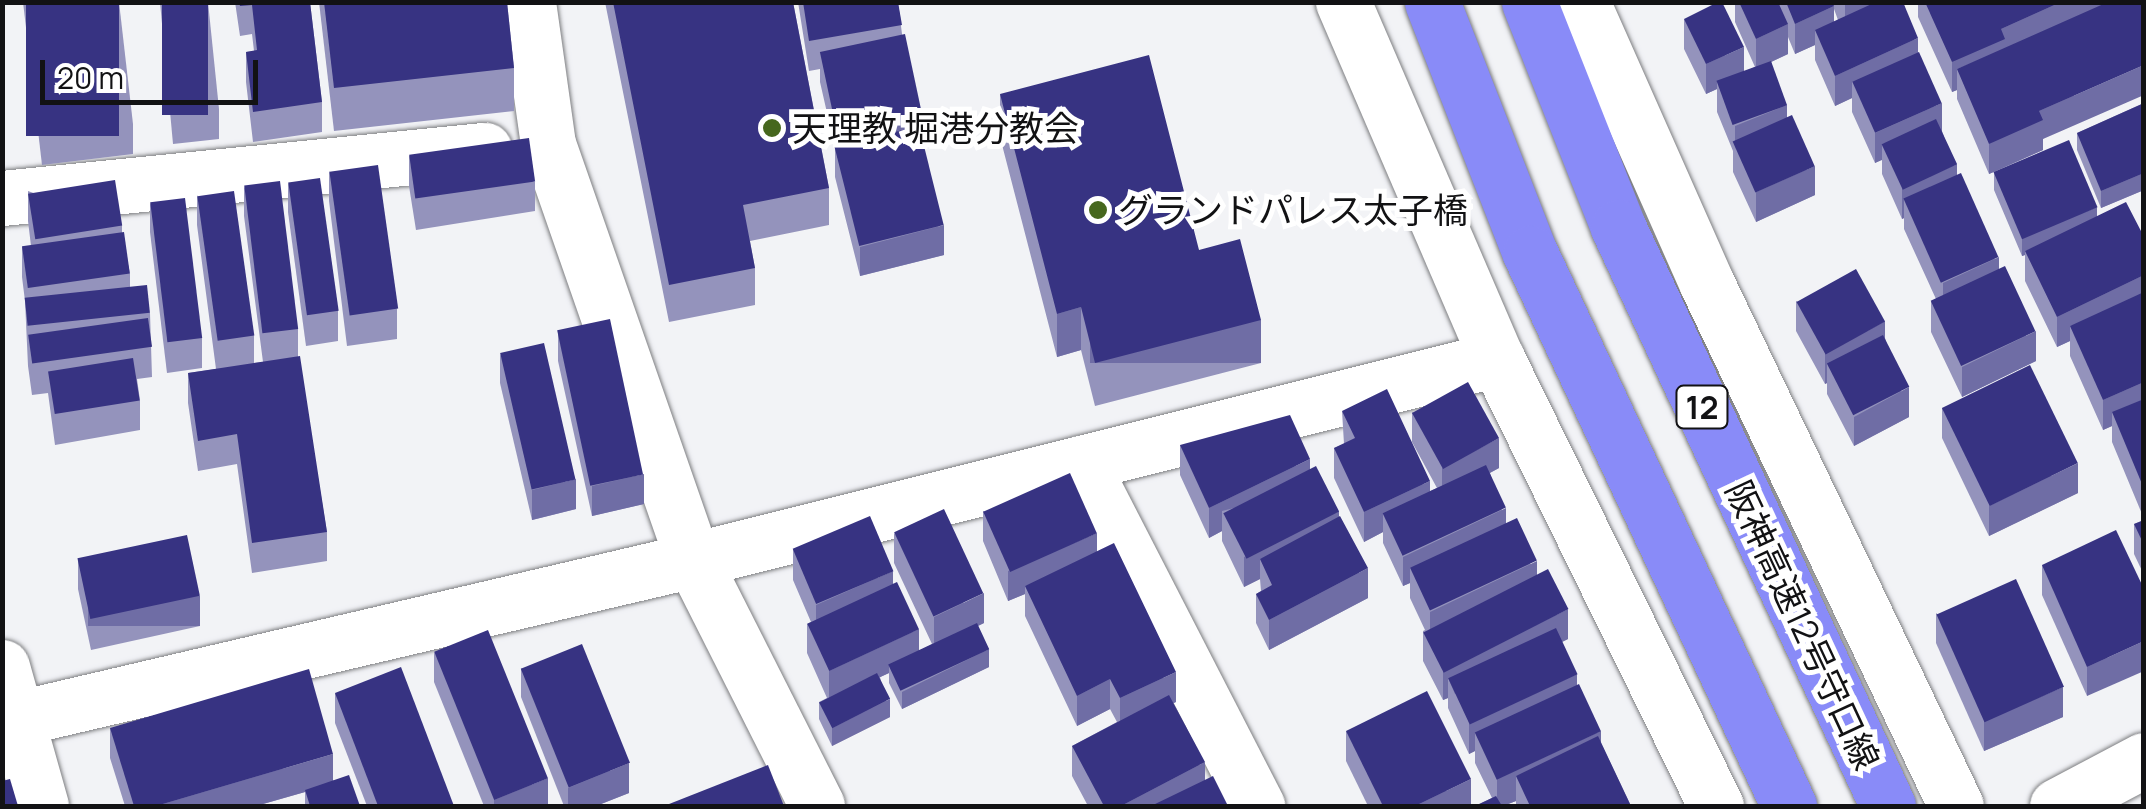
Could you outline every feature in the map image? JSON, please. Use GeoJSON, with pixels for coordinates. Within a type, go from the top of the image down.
{"type":"FeatureCollection","features":[{"type":"Feature","properties":{"kind":"highway"},"geometry":{"type":"LineString","coordinates":[[1432,2],[1530,252],[1789,806]]}},
{"type":"Feature","properties":{"kind":"highway","name":"阪神高速12号守口線"},"geometry":{"type":"LineString","coordinates":[[1528,2],[1618,227],[1888,806]]}},
{"type":"Feature","properties":{"kind":"street"},"geometry":{"type":"LineString","coordinates":[[528,2],[548,144],[693,560],[818,806]]}},
{"type":"Feature","properties":{"kind":"street"},"geometry":{"type":"LineString","coordinates":[[1342,2],[1497,358],[1716,806]]}},
{"type":"Feature","properties":{"kind":"street"},"geometry":{"type":"LineString","coordinates":[[1582,2],[1707,284],[1956,806]]}},
{"type":"Feature","properties":{"kind":"street"},"geometry":{"type":"LineString","coordinates":[[2,198],[548,144]]}},
{"type":"Feature","properties":{"kind":"street"},"geometry":{"type":"LineString","coordinates":[[9,721],[693,560],[1497,358]]}},
{"type":"Feature","properties":{"kind":"street"},"geometry":{"type":"LineString","coordinates":[[1081,463],[1257,806]]}},
{"type":"Feature","properties":{"kind":"street"},"geometry":{"type":"LineString","coordinates":[[2,667],[9,721],[41,806]]}},
{"type":"Feature","properties":{"kind":"street"},"geometry":{"type":"LineString","coordinates":[[2057,806],[2144,760]]}},
{"type":"Feature","properties":{"kind":"building"},"geometry":{"type":"Polygon","coordinates":[[[26,2],[119,2],[119,136],[26,136],[26,2]]]}},
{"type":"Feature","properties":{"kind":"building"},"geometry":{"type":"Polygon","coordinates":[[[162,2],[208,2],[208,115],[162,115],[162,2]]]}},
{"type":"Feature","properties":{"kind":"building"},"geometry":{"type":"Polygon","coordinates":[[[239,2],[310,2],[322,102],[253,112],[246,52],[257,50],[252,5],[240,6],[239,2]]]}},
{"type":"Feature","properties":{"kind":"building"},"geometry":{"type":"Polygon","coordinates":[[[324,2],[507,2],[514,68],[334,88],[324,2]]]}},
{"type":"Feature","properties":{"kind":"building"},"geometry":{"type":"Polygon","coordinates":[[[613,2],[793,2],[829,188],[743,205],[755,268],[669,285],[613,2]]]}},
{"type":"Feature","properties":{"kind":"building"},"geometry":{"type":"Polygon","coordinates":[[[803,2],[898,2],[902,25],[809,41],[803,2]]]}},
{"type":"Feature","properties":{"kind":"building"},"geometry":{"type":"Polygon","coordinates":[[[1722,2],[1744,47],[1706,64],[1684,19],[1722,2]]]}},
{"type":"Feature","properties":{"kind":"building"},"geometry":{"type":"Polygon","coordinates":[[[1739,2],[1778,2],[1788,24],[1756,39],[1739,2]]]}},
{"type":"Feature","properties":{"kind":"building"},"geometry":{"type":"Polygon","coordinates":[[[1786,2],[1832,2],[1834,6],[1795,24],[1786,2]]]}},
{"type":"Feature","properties":{"kind":"building"},"geometry":{"type":"Polygon","coordinates":[[[1876,2],[1903,2],[1918,38],[1835,76],[1815,30],[1876,2]]]}},
{"type":"Feature","properties":{"kind":"building"},"geometry":{"type":"Polygon","coordinates":[[[1925,2],[2061,2],[2001,29],[2005,39],[1952,62],[1925,2]]]}},
{"type":"Feature","properties":{"kind":"building"},"geometry":{"type":"Polygon","coordinates":[[[2108,2],[2140,2],[2144,10],[2144,65],[2039,111],[2043,120],[1989,144],[1957,69],[2108,2]]]}},
{"type":"Feature","properties":{"kind":"building"},"geometry":{"type":"Polygon","coordinates":[[[905,34],[921,111],[836,129],[820,52],[905,34]]]}},
{"type":"Feature","properties":{"kind":"building"},"geometry":{"type":"Polygon","coordinates":[[[1919,52],[1942,103],[1875,133],[1852,82],[1919,52]]]}},
{"type":"Feature","properties":{"kind":"building","name":"グランドパレス太子橋"},"geometry":{"type":"Polygon","coordinates":[[[1149,55],[1199,250],[1240,239],[1261,320],[1095,363],[1081,307],[1057,314],[1000,94],[1149,55]]]}},
{"type":"Feature","properties":{"kind":"building"},"geometry":{"type":"Polygon","coordinates":[[[1771,61],[1787,105],[1733,125],[1716,81],[1771,61]]]}},
{"type":"Feature","properties":{"kind":"building"},"geometry":{"type":"Polygon","coordinates":[[[2144,103],[2144,173],[2101,191],[2077,133],[2144,103]]]}},
{"type":"Feature","properties":{"kind":"building"},"geometry":{"type":"Polygon","coordinates":[[[1792,115],[1815,166],[1755,193],[1733,141],[1792,115]]]}},
{"type":"Feature","properties":{"kind":"building"},"geometry":{"type":"Polygon","coordinates":[[[1936,119],[1957,164],[1903,190],[1882,144],[1936,119]]]}},
{"type":"Feature","properties":{"kind":"building"},"geometry":{"type":"Polygon","coordinates":[[[919,126],[944,225],[859,246],[835,147],[919,126]]]}},
{"type":"Feature","properties":{"kind":"building"},"geometry":{"type":"Polygon","coordinates":[[[529,138],[535,182],[415,198],[409,155],[529,138]]]}},
{"type":"Feature","properties":{"kind":"building"},"geometry":{"type":"Polygon","coordinates":[[[2069,140],[2098,207],[2022,239],[1994,172],[2069,140]]]}},
{"type":"Feature","properties":{"kind":"building"},"geometry":{"type":"Polygon","coordinates":[[[378,165],[398,309],[350,315],[329,172],[378,165]]]}},
{"type":"Feature","properties":{"kind":"building"},"geometry":{"type":"Polygon","coordinates":[[[1961,173],[1998,257],[1941,283],[1903,199],[1961,173]]]}},
{"type":"Feature","properties":{"kind":"building"},"geometry":{"type":"Polygon","coordinates":[[[320,178],[339,311],[307,315],[288,182],[320,178]]]}},
{"type":"Feature","properties":{"kind":"building"},"geometry":{"type":"Polygon","coordinates":[[[115,180],[122,225],[35,239],[28,194],[115,180]]]}},
{"type":"Feature","properties":{"kind":"building"},"geometry":{"type":"Polygon","coordinates":[[[280,181],[298,329],[262,333],[244,185],[280,181]]]}},
{"type":"Feature","properties":{"kind":"building"},"geometry":{"type":"Polygon","coordinates":[[[234,191],[254,336],[218,341],[197,196],[234,191]]]}},
{"type":"Feature","properties":{"kind":"building"},"geometry":{"type":"Polygon","coordinates":[[[185,198],[202,338],[167,342],[150,202],[185,198]]]}},
{"type":"Feature","properties":{"kind":"building"},"geometry":{"type":"Polygon","coordinates":[[[2126,202],[2144,232],[2144,275],[2057,317],[2025,251],[2126,202]]]}},
{"type":"Feature","properties":{"kind":"building"},"geometry":{"type":"Polygon","coordinates":[[[124,232],[130,274],[28,288],[22,246],[124,232]]]}},
{"type":"Feature","properties":{"kind":"building"},"geometry":{"type":"Polygon","coordinates":[[[2005,266],[2035,331],[1961,366],[1931,301],[2005,266]]]}},
{"type":"Feature","properties":{"kind":"building"},"geometry":{"type":"Polygon","coordinates":[[[1856,269],[1885,321],[1826,354],[1797,302],[1856,269]]]}},
{"type":"Feature","properties":{"kind":"building"},"geometry":{"type":"Polygon","coordinates":[[[147,285],[150,313],[28,326],[25,298],[147,285]]]}},
{"type":"Feature","properties":{"kind":"building"},"geometry":{"type":"Polygon","coordinates":[[[2144,292],[2144,382],[2103,400],[2070,326],[2144,292]]]}},
{"type":"Feature","properties":{"kind":"building"},"geometry":{"type":"Polygon","coordinates":[[[148,318],[152,347],[32,364],[28,335],[148,318]]]}},
{"type":"Feature","properties":{"kind":"building"},"geometry":{"type":"Polygon","coordinates":[[[610,319],[643,475],[590,486],[557,330],[610,319]]]}},
{"type":"Feature","properties":{"kind":"building"},"geometry":{"type":"Polygon","coordinates":[[[1883,335],[1909,387],[1853,415],[1827,364],[1883,335]]]}},
{"type":"Feature","properties":{"kind":"building"},"geometry":{"type":"Polygon","coordinates":[[[544,343],[575,479],[532,490],[500,353],[544,343]]]}},
{"type":"Feature","properties":{"kind":"building"},"geometry":{"type":"Polygon","coordinates":[[[300,356],[327,532],[252,543],[237,434],[198,441],[188,373],[300,356]]]}},
{"type":"Feature","properties":{"kind":"building"},"geometry":{"type":"Polygon","coordinates":[[[133,358],[140,400],[55,414],[48,371],[133,358]]]}},
{"type":"Feature","properties":{"kind":"building"},"geometry":{"type":"Polygon","coordinates":[[[2030,365],[2078,463],[1990,506],[1942,408],[2030,365]]]}},
{"type":"Feature","properties":{"kind":"building"},"geometry":{"type":"Polygon","coordinates":[[[1468,382],[1499,438],[1443,469],[1412,413],[1468,382]]]}},
{"type":"Feature","properties":{"kind":"building"},"geometry":{"type":"Polygon","coordinates":[[[1387,389],[1430,481],[1364,512],[1334,448],[1355,438],[1342,411],[1387,389]]]}},
{"type":"Feature","properties":{"kind":"building"},"geometry":{"type":"Polygon","coordinates":[[[2144,399],[2144,484],[2142,484],[2112,412],[2144,399]]]}},
{"type":"Feature","properties":{"kind":"building"},"geometry":{"type":"Polygon","coordinates":[[[1290,415],[1310,459],[1209,508],[1180,445],[1290,415]]]}},
{"type":"Feature","properties":{"kind":"building"},"geometry":{"type":"Polygon","coordinates":[[[1486,465],[1506,508],[1403,556],[1383,513],[1486,465]]]}},
{"type":"Feature","properties":{"kind":"building"},"geometry":{"type":"Polygon","coordinates":[[[1316,466],[1339,511],[1246,559],[1223,513],[1316,466]]]}},
{"type":"Feature","properties":{"kind":"building"},"geometry":{"type":"Polygon","coordinates":[[[1070,473],[1097,533],[1010,572],[983,512],[1070,473]]]}},
{"type":"Feature","properties":{"kind":"building"},"geometry":{"type":"Polygon","coordinates":[[[944,509],[983,593],[933,617],[894,532],[944,509]]]}},
{"type":"Feature","properties":{"kind":"building"},"geometry":{"type":"Polygon","coordinates":[[[870,516],[893,571],[816,604],[793,549],[870,516]]]}},
{"type":"Feature","properties":{"kind":"building"},"geometry":{"type":"Polygon","coordinates":[[[1340,516],[1368,568],[1269,620],[1256,594],[1272,585],[1260,559],[1340,516]]]}},
{"type":"Feature","properties":{"kind":"building"},"geometry":{"type":"Polygon","coordinates":[[[1517,518],[1537,561],[1430,610],[1410,568],[1517,518]]]}},
{"type":"Feature","properties":{"kind":"building"},"geometry":{"type":"Polygon","coordinates":[[[2144,520],[2144,545],[2134,524],[2144,520]]]}},
{"type":"Feature","properties":{"kind":"building"},"geometry":{"type":"Polygon","coordinates":[[[2116,530],[2144,589],[2144,641],[2087,667],[2042,565],[2116,530]]]}},
{"type":"Feature","properties":{"kind":"building"},"geometry":{"type":"Polygon","coordinates":[[[187,535],[200,596],[90,619],[77,558],[187,535]]]}},
{"type":"Feature","properties":{"kind":"building"},"geometry":{"type":"Polygon","coordinates":[[[1114,543],[1176,672],[1120,698],[1110,679],[1077,696],[1025,586],[1114,543]]]}},
{"type":"Feature","properties":{"kind":"building"},"geometry":{"type":"Polygon","coordinates":[[[1548,569],[1568,609],[1444,673],[1423,633],[1548,569]]]}},
{"type":"Feature","properties":{"kind":"building"},"geometry":{"type":"Polygon","coordinates":[[[2016,579],[2064,687],[1985,722],[1937,614],[2016,579]]]}},
{"type":"Feature","properties":{"kind":"building"},"geometry":{"type":"Polygon","coordinates":[[[897,582],[919,629],[829,671],[807,624],[897,582]]]}},
{"type":"Feature","properties":{"kind":"building"},"geometry":{"type":"Polygon","coordinates":[[[977,623],[989,649],[900,691],[888,664],[977,623]]]}},
{"type":"Feature","properties":{"kind":"building"},"geometry":{"type":"Polygon","coordinates":[[[1556,628],[1578,674],[1470,725],[1448,678],[1556,628]]]}},
{"type":"Feature","properties":{"kind":"building"},"geometry":{"type":"Polygon","coordinates":[[[488,630],[548,778],[494,800],[434,652],[488,630]]]}},
{"type":"Feature","properties":{"kind":"building"},"geometry":{"type":"Polygon","coordinates":[[[582,644],[630,763],[569,787],[521,669],[582,644]]]}},
{"type":"Feature","properties":{"kind":"building"},"geometry":{"type":"Polygon","coordinates":[[[401,667],[454,806],[378,806],[335,693],[401,667]]]}},
{"type":"Feature","properties":{"kind":"building"},"geometry":{"type":"Polygon","coordinates":[[[309,669],[333,754],[156,806],[134,806],[110,728],[309,669]]]}},
{"type":"Feature","properties":{"kind":"building"},"geometry":{"type":"Polygon","coordinates":[[[877,673],[890,699],[832,728],[819,703],[877,673]]]}},
{"type":"Feature","properties":{"kind":"building"},"geometry":{"type":"Polygon","coordinates":[[[1579,684],[1601,731],[1497,780],[1475,733],[1579,684]]]}},
{"type":"Feature","properties":{"kind":"building"},"geometry":{"type":"Polygon","coordinates":[[[1427,691],[1471,779],[1415,806],[1383,806],[1346,731],[1427,691]]]}},
{"type":"Feature","properties":{"kind":"building"},"geometry":{"type":"Polygon","coordinates":[[[1169,695],[1205,762],[1121,806],[1104,806],[1072,746],[1169,695]]]}},
{"type":"Feature","properties":{"kind":"building"},"geometry":{"type":"Polygon","coordinates":[[[1598,736],[1631,806],[1530,806],[1516,776],[1598,736]]]}},
{"type":"Feature","properties":{"kind":"building"},"geometry":{"type":"Polygon","coordinates":[[[768,765],[784,806],[664,806],[768,765]]]}},
{"type":"Feature","properties":{"kind":"building"},"geometry":{"type":"Polygon","coordinates":[[[349,775],[360,806],[310,806],[305,790],[349,775]]]}},
{"type":"Feature","properties":{"kind":"building"},"geometry":{"type":"Polygon","coordinates":[[[1213,776],[1228,806],[1151,806],[1213,776]]]}},
{"type":"Feature","properties":{"kind":"building"},"geometry":{"type":"Polygon","coordinates":[[[10,779],[18,806],[2,806],[2,781],[10,779]]]}},
{"type":"Feature","properties":{"kind":"building"},"geometry":{"type":"Polygon","coordinates":[[[1496,796],[1502,806],[1475,806],[1496,796]]]}},
{"type":"Feature","properties":{"kind":"place","name":"天理教 堀港分教会"},"geometry":{"type":"Point","coordinates":[772,128]}},
{"type":"Feature","properties":{"kind":"place","name":"グランドパレス太子橋"},"geometry":{"type":"Point","coordinates":[1098,210]}}]}
